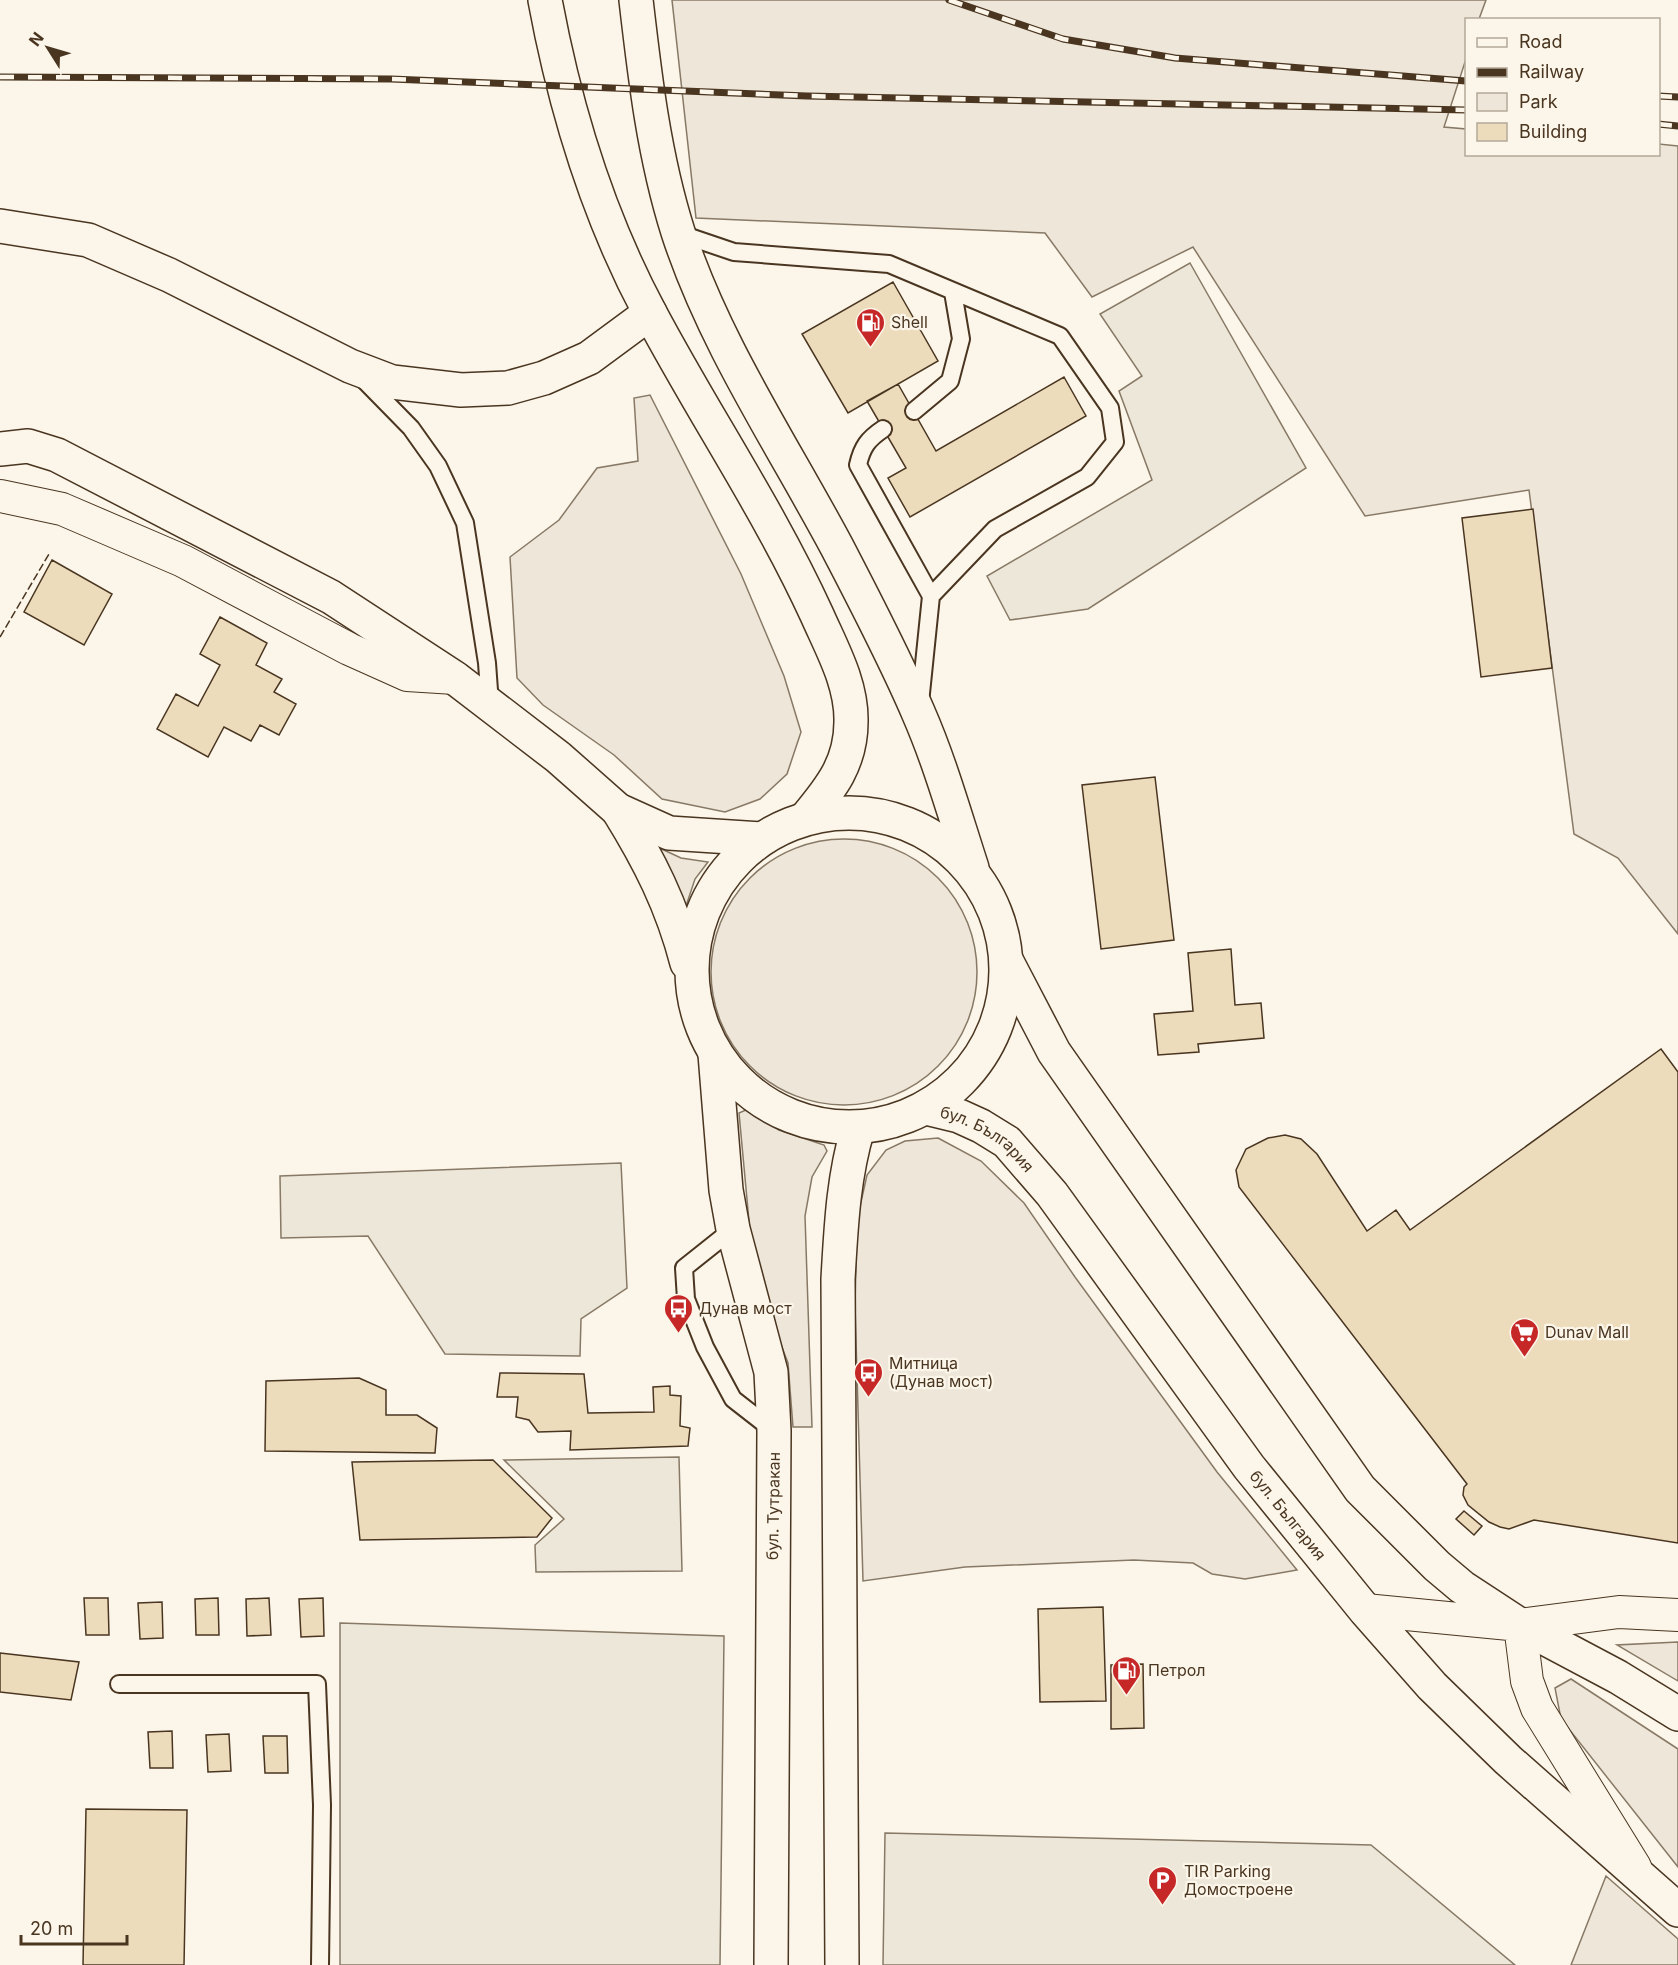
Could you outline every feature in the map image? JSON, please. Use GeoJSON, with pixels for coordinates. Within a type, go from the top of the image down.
{"type":"FeatureCollection","features":[{"type":"Feature","properties":{"kind":"main road"},"geometry":{"type":"LineString","coordinates":[[545,0],[582,152],[613,238],[650,313],[745,476],[801,580],[844,675],[851,721],[848,753],[837,781],[806,818]]}},
{"type":"Feature","properties":{"kind":"main road"},"geometry":{"type":"LineString","coordinates":[[0,449],[28,446],[57,455],[331,597],[455,678],[558,757],[618,810],[651,863],[676,921],[699,1019],[715,1054],[742,1087],[776,1111],[816,1125],[858,1128],[893,1122],[926,1108],[961,1082],[987,1047],[1003,1006],[1007,962],[1004,937],[997,915],[974,872],[919,713],[837,548],[755,400],[711,312],[678,233],[652,124],[636,0]]}},
{"type":"Feature","properties":{"kind":"main road"},"geometry":{"type":"LineString","coordinates":[[0,226],[88,240],[169,274],[350,366],[392,382],[461,390],[508,388],[544,378],[589,358],[650,313]]}},
{"type":"Feature","properties":{"kind":"main road"},"geometry":{"type":"LineString","coordinates":[[618,810],[669,832],[761,839]]}},
{"type":"Feature","properties":{"kind":"main road"},"geometry":{"type":"LineString","coordinates":[[691,980],[694,940],[707,901],[730,867],[761,839],[806,818],[852,812],[898,819],[940,840],[974,872]]}},
{"type":"Feature","properties":{"kind":"main road"},"geometry":{"type":"LineString","coordinates":[[1007,962],[1054,1052],[1360,1488],[1437,1566],[1462,1587],[1520,1625],[1618,1677],[1678,1714]]}},
{"type":"Feature","properties":{"kind":"main road","name":"бул. Тутракан"},"geometry":{"type":"LineString","coordinates":[[715,1054],[719,1120],[733,1229],[771,1372],[774,1431],[771,1965]]}},
{"type":"Feature","properties":{"kind":"main road","name":"бул. България"},"geometry":{"type":"LineString","coordinates":[[926,1108],[959,1116],[1007,1142],[1029,1166],[1107,1267],[1249,1467],[1365,1610],[1432,1686],[1508,1760],[1678,1910]]}},
{"type":"Feature","properties":{"kind":"main road"},"geometry":{"type":"LineString","coordinates":[[842,1965],[838,1279],[843,1197],[848,1160],[858,1128]]}},
{"type":"Feature","properties":{"kind":"street"},"geometry":{"type":"LineString","coordinates":[[0,496],[62,509],[183,561],[349,649],[407,675],[455,678]]}},
{"type":"Feature","properties":{"kind":"street"},"geometry":{"type":"LineString","coordinates":[[1365,1610],[1520,1625],[1619,1612],[1678,1615]]}},
{"type":"Feature","properties":{"kind":"street"},"geometry":{"type":"LineString","coordinates":[[1520,1625],[1527,1681],[1537,1708],[1643,1880]]}},
{"type":"Feature","properties":{"kind":"lane"},"geometry":{"type":"LineString","coordinates":[[678,233],[734,252],[889,264],[1060,336],[1110,408],[1115,442],[1087,477],[995,529],[932,596]]}},
{"type":"Feature","properties":{"kind":"lane"},"geometry":{"type":"LineString","coordinates":[[914,411],[950,381],[961,339],[953,292]]}},
{"type":"Feature","properties":{"kind":"lane"},"geometry":{"type":"LineString","coordinates":[[350,366],[411,428],[438,466],[465,523],[490,705]]}},
{"type":"Feature","properties":{"kind":"lane"},"geometry":{"type":"LineString","coordinates":[[883,429],[861,448],[858,465],[932,596],[919,713]]}},
{"type":"Feature","properties":{"kind":"lane"},"geometry":{"type":"LineString","coordinates":[[733,1229],[684,1268],[686,1299],[705,1347],[733,1399],[774,1431]]}},
{"type":"Feature","properties":{"kind":"lane"},"geometry":{"type":"LineString","coordinates":[[119,1684],[317,1684],[322,1805],[320,1965]]}},
{"type":"Feature","properties":{"kind":"green space"},"geometry":{"type":"Polygon","coordinates":[[[672,0],[1486,0],[1479,18],[1465,18],[1465,62],[1444,127],[1465,129],[1465,156],[1660,156],[1660,144],[1678,146],[1678,934],[1618,858],[1574,834],[1529,490],[1365,516],[1193,247],[1092,297],[1045,233],[696,218],[672,0]]]}},
{"type":"Feature","properties":{"kind":"green space"},"geometry":{"type":"Polygon","coordinates":[[[650,395],[741,574],[784,676],[801,732],[787,774],[760,799],[725,812],[662,799],[614,755],[543,705],[517,678],[510,557],[559,520],[597,468],[638,461],[634,398],[650,395]]]}},
{"type":"Feature","properties":{"kind":"green space"},"geometry":{"type":"Polygon","coordinates":[[[844,839],[870,842],[895,849],[918,861],[938,878],[955,898],[967,921],[974,946],[977,972],[974,998],[967,1023],[955,1046],[938,1066],[918,1083],[895,1095],[870,1102],[844,1105],[818,1102],[793,1095],[770,1083],[750,1066],[733,1046],[721,1023],[714,998],[711,972],[714,946],[721,921],[733,898],[750,878],[770,861],[793,849],[818,842],[844,839]]]}},
{"type":"Feature","properties":{"kind":"green space"},"geometry":{"type":"Polygon","coordinates":[[[653,845],[681,858],[708,862],[695,879],[684,912],[653,845]]]}},
{"type":"Feature","properties":{"kind":"green space"},"geometry":{"type":"Polygon","coordinates":[[[748,1109],[779,1130],[824,1145],[827,1151],[812,1177],[805,1216],[812,1427],[793,1427],[788,1363],[754,1275],[739,1113],[748,1109]]]}},
{"type":"Feature","properties":{"kind":"green space"},"geometry":{"type":"Polygon","coordinates":[[[938,1138],[981,1161],[1024,1203],[1217,1472],[1297,1570],[1245,1579],[1212,1574],[1193,1563],[1134,1560],[965,1567],[863,1581],[855,1306],[857,1220],[867,1175],[886,1150],[905,1141],[938,1138]]]}},
{"type":"Feature","properties":{"kind":"green space"},"geometry":{"type":"Polygon","coordinates":[[[1678,1642],[1678,1681],[1617,1645],[1678,1642]]]}},
{"type":"Feature","properties":{"kind":"green space"},"geometry":{"type":"Polygon","coordinates":[[[1571,1679],[1678,1749],[1678,1867],[1561,1719],[1555,1688],[1571,1679]]]}},
{"type":"Feature","properties":{"kind":"green space"},"geometry":{"type":"Polygon","coordinates":[[[1606,1876],[1678,1939],[1678,1965],[1571,1965],[1606,1876]]]}},
{"type":"Feature","properties":{"kind":"shaded area"},"geometry":{"type":"Polygon","coordinates":[[[1190,263],[1306,468],[1088,609],[1010,620],[987,576],[1152,480],[1119,391],[1142,376],[1100,314],[1190,263]]]}},
{"type":"Feature","properties":{"kind":"shaded area"},"geometry":{"type":"Polygon","coordinates":[[[621,1163],[627,1288],[581,1319],[580,1356],[445,1354],[368,1236],[281,1238],[280,1176],[621,1163]]]}},
{"type":"Feature","properties":{"kind":"shaded area"},"geometry":{"type":"Polygon","coordinates":[[[679,1457],[682,1571],[536,1572],[535,1545],[564,1519],[504,1460],[679,1457]]]}},
{"type":"Feature","properties":{"kind":"shaded area"},"geometry":{"type":"Polygon","coordinates":[[[340,1623],[724,1636],[720,1965],[340,1965],[340,1623]]]}},
{"type":"Feature","properties":{"kind":"shaded area","name":"TIR Parking Домостроене"},"geometry":{"type":"Polygon","coordinates":[[[885,1833],[1371,1845],[1515,1965],[883,1965],[885,1833]]]}},
{"type":"Feature","properties":{"kind":"building","name":"Shell"},"geometry":{"type":"Polygon","coordinates":[[[893,282],[938,361],[848,413],[802,334],[893,282]]]}},
{"type":"Feature","properties":{"kind":"building"},"geometry":{"type":"Polygon","coordinates":[[[1064,377],[1086,416],[910,517],[888,478],[906,468],[867,401],[898,384],[936,451],[1064,377]]]}},
{"type":"Feature","properties":{"kind":"building"},"geometry":{"type":"Polygon","coordinates":[[[1533,509],[1552,668],[1481,677],[1462,518],[1533,509]]]}},
{"type":"Feature","properties":{"kind":"building"},"geometry":{"type":"Polygon","coordinates":[[[52,560],[112,594],[84,645],[24,612],[52,560]]]}},
{"type":"Feature","properties":{"kind":"building"},"geometry":{"type":"Polygon","coordinates":[[[220,617],[267,643],[256,665],[282,679],[274,692],[296,704],[279,735],[260,725],[251,741],[224,727],[208,757],[157,729],[176,694],[198,706],[220,665],[200,654],[220,617]]]}},
{"type":"Feature","properties":{"kind":"building"},"geometry":{"type":"Polygon","coordinates":[[[1155,777],[1174,940],[1101,949],[1082,785],[1155,777]]]}},
{"type":"Feature","properties":{"kind":"building"},"geometry":{"type":"Polygon","coordinates":[[[1231,949],[1235,1005],[1261,1003],[1264,1038],[1198,1044],[1199,1052],[1158,1055],[1154,1014],[1193,1011],[1188,953],[1231,949]]]}},
{"type":"Feature","properties":{"kind":"building","name":"Dunav Mall"},"geometry":{"type":"Polygon","coordinates":[[[1661,1049],[1678,1072],[1678,1543],[1534,1520],[1509,1529],[1500,1527],[1489,1522],[1468,1505],[1463,1495],[1467,1484],[1239,1187],[1236,1170],[1246,1149],[1268,1138],[1285,1135],[1301,1139],[1317,1154],[1367,1231],[1396,1210],[1410,1230],[1661,1049]]]}},
{"type":"Feature","properties":{"kind":"building"},"geometry":{"type":"Polygon","coordinates":[[[500,1373],[584,1374],[588,1413],[654,1412],[653,1387],[670,1386],[670,1395],[681,1396],[680,1426],[690,1428],[688,1446],[570,1450],[571,1431],[538,1432],[529,1420],[516,1417],[518,1397],[497,1397],[500,1373]]]}},
{"type":"Feature","properties":{"kind":"building"},"geometry":{"type":"Polygon","coordinates":[[[359,1378],[386,1390],[386,1415],[417,1415],[437,1428],[435,1453],[265,1451],[266,1381],[359,1378]]]}},
{"type":"Feature","properties":{"kind":"building"},"geometry":{"type":"Polygon","coordinates":[[[493,1460],[552,1518],[537,1537],[360,1540],[352,1462],[493,1460]]]}},
{"type":"Feature","properties":{"kind":"building"},"geometry":{"type":"Polygon","coordinates":[[[1464,1511],[1482,1526],[1474,1535],[1456,1519],[1464,1511]]]}},
{"type":"Feature","properties":{"kind":"building"},"geometry":{"type":"Polygon","coordinates":[[[84,1598],[108,1598],[109,1635],[86,1635],[84,1598]]]}},
{"type":"Feature","properties":{"kind":"building"},"geometry":{"type":"Polygon","coordinates":[[[218,1598],[219,1635],[196,1635],[195,1599],[218,1598]]]}},
{"type":"Feature","properties":{"kind":"building"},"geometry":{"type":"Polygon","coordinates":[[[269,1598],[271,1635],[247,1636],[246,1599],[269,1598]]]}},
{"type":"Feature","properties":{"kind":"building"},"geometry":{"type":"Polygon","coordinates":[[[323,1598],[324,1636],[301,1637],[299,1599],[323,1598]]]}},
{"type":"Feature","properties":{"kind":"building"},"geometry":{"type":"Polygon","coordinates":[[[162,1602],[163,1638],[140,1639],[138,1603],[162,1602]]]}},
{"type":"Feature","properties":{"kind":"building"},"geometry":{"type":"Polygon","coordinates":[[[1103,1607],[1106,1701],[1040,1702],[1038,1609],[1103,1607]]]}},
{"type":"Feature","properties":{"kind":"building"},"geometry":{"type":"Polygon","coordinates":[[[0,1653],[79,1662],[71,1700],[0,1692],[0,1653]]]}},
{"type":"Feature","properties":{"kind":"building","name":"Петрол"},"geometry":{"type":"Polygon","coordinates":[[[1143,1664],[1144,1728],[1111,1729],[1111,1665],[1143,1664]]]}},
{"type":"Feature","properties":{"kind":"building"},"geometry":{"type":"Polygon","coordinates":[[[172,1731],[173,1768],[150,1768],[148,1732],[172,1731]]]}},
{"type":"Feature","properties":{"kind":"building"},"geometry":{"type":"Polygon","coordinates":[[[229,1734],[231,1771],[208,1772],[206,1735],[229,1734]]]}},
{"type":"Feature","properties":{"kind":"building"},"geometry":{"type":"Polygon","coordinates":[[[263,1736],[287,1736],[288,1773],[265,1773],[263,1736]]]}},
{"type":"Feature","properties":{"kind":"building"},"geometry":{"type":"Polygon","coordinates":[[[86,1809],[187,1810],[184,1965],[83,1965],[86,1809]]]}},
{"type":"Feature","properties":{"kind":"railway"},"geometry":{"type":"LineString","coordinates":[[949,0],[1063,39],[1175,58],[1465,81]]}},
{"type":"Feature","properties":{"kind":"railway"},"geometry":{"type":"LineString","coordinates":[[0,77],[391,79],[807,96],[1465,110]]}},
{"type":"Feature","properties":{"kind":"railway"},"geometry":{"type":"LineString","coordinates":[[1660,96],[1678,97]]}},
{"type":"Feature","properties":{"kind":"railway"},"geometry":{"type":"LineString","coordinates":[[1660,124],[1678,126]]}},
{"type":"Feature","properties":{"kind":"fence"},"geometry":{"type":"LineString","coordinates":[[0,637],[49,554]]}},
{"type":"Feature","properties":{"kind":"place","name":"Shell"},"geometry":{"type":"Point","coordinates":[870,348]}},
{"type":"Feature","properties":{"kind":"place","name":"Дунав мост"},"geometry":{"type":"Point","coordinates":[678,1334]}},
{"type":"Feature","properties":{"kind":"place","name":"Dunav Mall"},"geometry":{"type":"Point","coordinates":[1524,1358]}},
{"type":"Feature","properties":{"kind":"place","name":"Митница (Дунав мост)"},"geometry":{"type":"Point","coordinates":[868,1398]}},
{"type":"Feature","properties":{"kind":"place","name":"Петрол"},"geometry":{"type":"Point","coordinates":[1127,1696]}},
{"type":"Feature","properties":{"kind":"place","name":"TIR Parking Домостроене"},"geometry":{"type":"Point","coordinates":[1163,1906]}}]}
